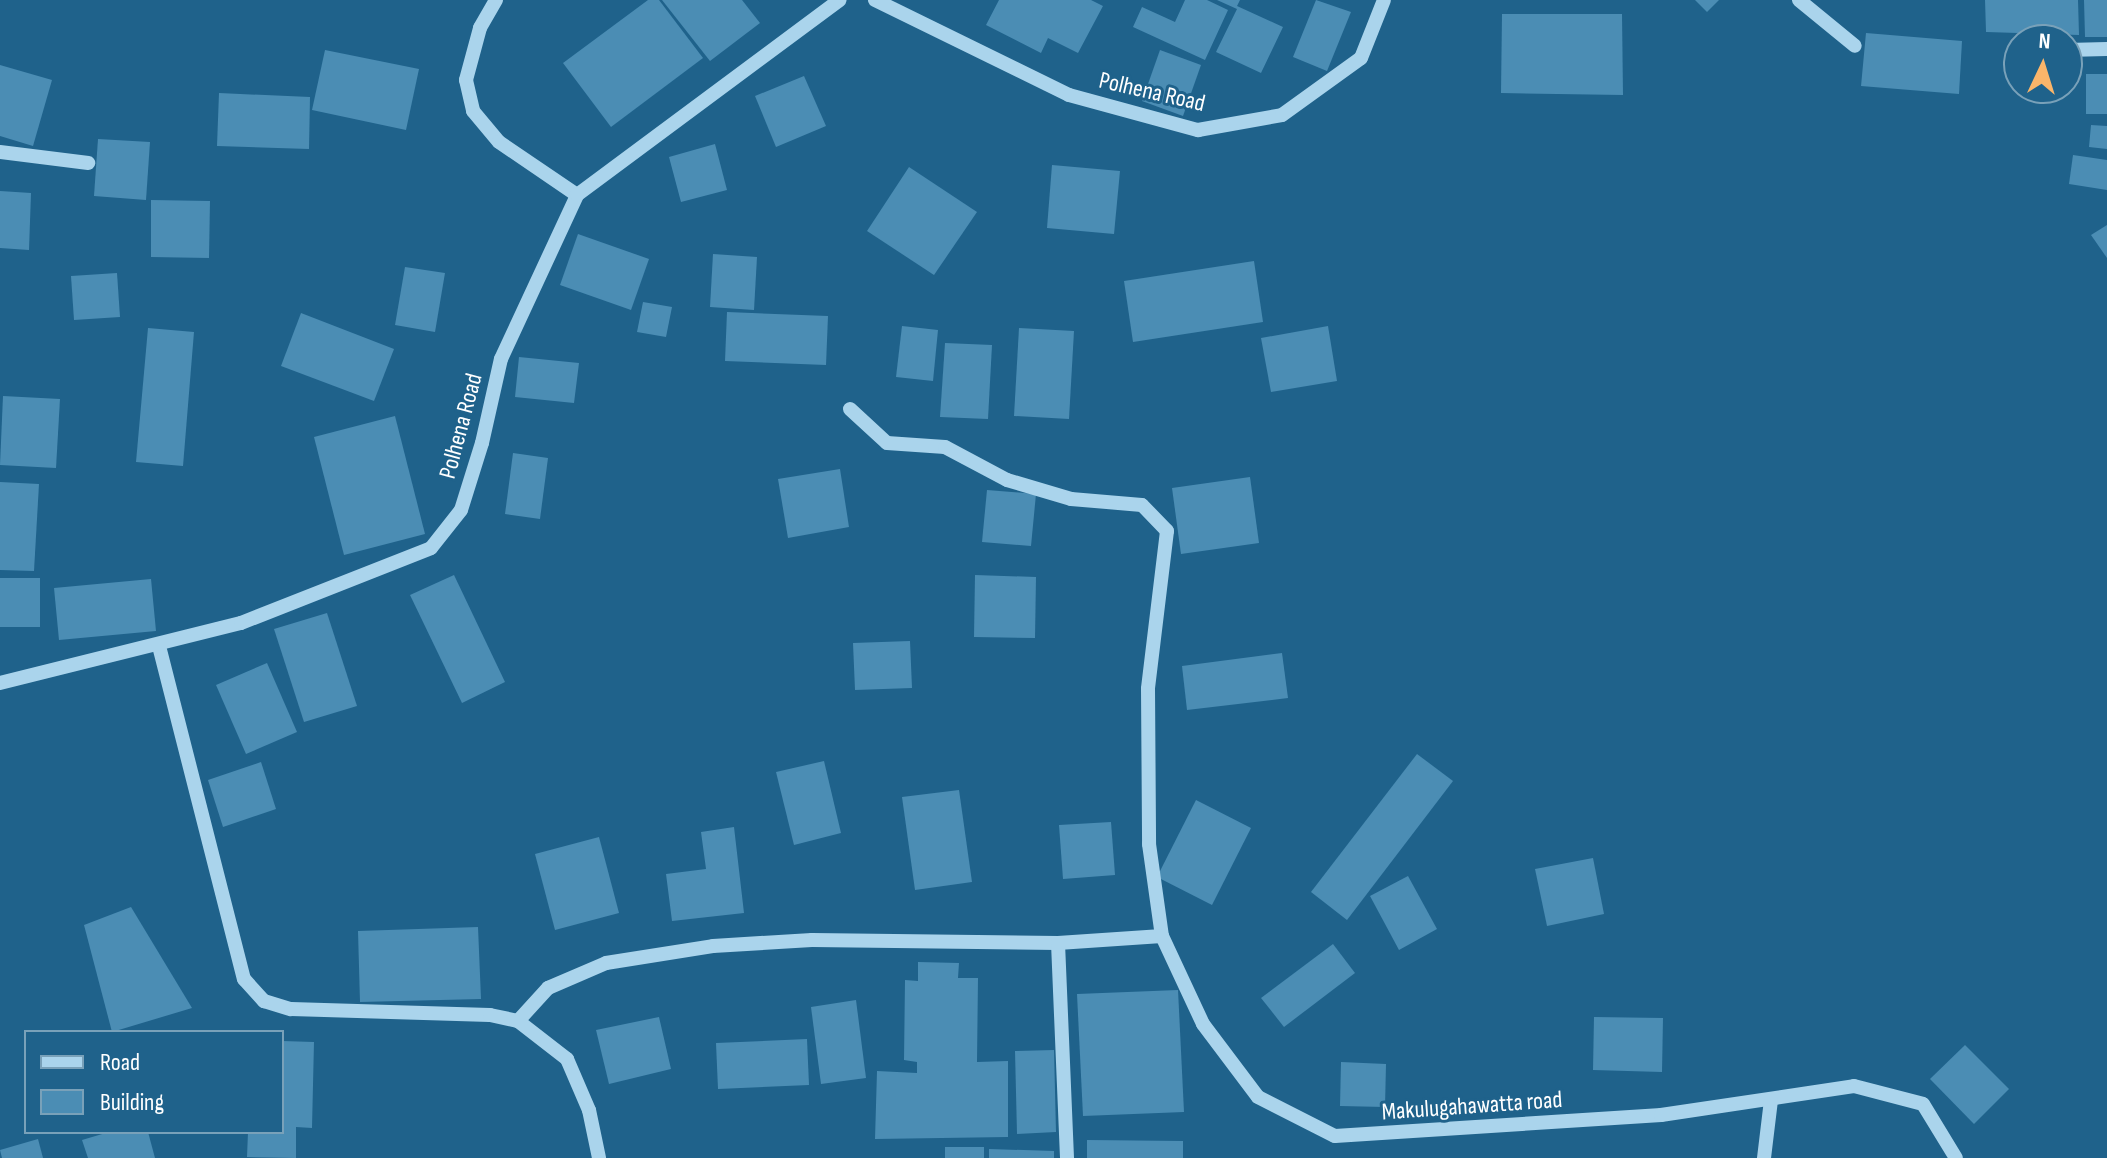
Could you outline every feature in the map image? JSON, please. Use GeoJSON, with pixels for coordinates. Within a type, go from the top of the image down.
{"type":"FeatureCollection","features":[{"type":"Feature","properties":{"kind":"street"},"geometry":{"type":"LineString","coordinates":[[496,0],[480,28],[466,80],[473,111],[499,142],[577,195]]}},
{"type":"Feature","properties":{"kind":"street","name":"Polhena Road"},"geometry":{"type":"LineString","coordinates":[[0,683],[159,646],[241,623],[431,548],[461,510],[482,443],[501,359],[577,195],[840,0]]}},
{"type":"Feature","properties":{"kind":"street","name":"Polhena Road"},"geometry":{"type":"LineString","coordinates":[[875,0],[1069,95],[1198,130],[1282,115],[1361,58],[1384,0]]}},
{"type":"Feature","properties":{"kind":"street"},"geometry":{"type":"LineString","coordinates":[[1799,0],[1855,46]]}},
{"type":"Feature","properties":{"kind":"street"},"geometry":{"type":"LineString","coordinates":[[2083,50],[2107,49]]}},
{"type":"Feature","properties":{"kind":"street"},"geometry":{"type":"LineString","coordinates":[[0,152],[88,163]]}},
{"type":"Feature","properties":{"kind":"street","name":"Makulugahawatta road"},"geometry":{"type":"LineString","coordinates":[[850,409],[887,443],[945,447],[1007,480],[1071,499],[1142,505],[1167,531],[1148,689],[1149,844],[1162,936],[1203,1024],[1258,1097],[1335,1136],[1661,1115],[1854,1086],[1923,1104],[1956,1158]]}},
{"type":"Feature","properties":{"kind":"street"},"geometry":{"type":"LineString","coordinates":[[159,646],[244,979],[264,1001],[291,1009],[490,1015],[518,1021],[567,1059],[589,1110],[599,1158]]}},
{"type":"Feature","properties":{"kind":"street"},"geometry":{"type":"LineString","coordinates":[[518,1021],[548,988],[606,963],[713,946],[812,940],[1058,943],[1162,936]]}},
{"type":"Feature","properties":{"kind":"street"},"geometry":{"type":"LineString","coordinates":[[1058,943],[1067,1158]]}},
{"type":"Feature","properties":{"kind":"street"},"geometry":{"type":"LineString","coordinates":[[1764,1158],[1771,1100]]}},
{"type":"Feature","properties":{"kind":"building"},"geometry":{"type":"Polygon","coordinates":[[[648,0],[659,0],[703,58],[611,127],[563,63],[648,0]]]}},
{"type":"Feature","properties":{"kind":"building"},"geometry":{"type":"Polygon","coordinates":[[[662,0],[742,0],[760,23],[710,61],[662,0]]]}},
{"type":"Feature","properties":{"kind":"building"},"geometry":{"type":"Polygon","coordinates":[[[999,0],[1091,0],[1103,6],[1078,53],[1048,38],[1041,53],[986,25],[999,0]]]}},
{"type":"Feature","properties":{"kind":"building"},"geometry":{"type":"Polygon","coordinates":[[[1185,0],[1207,0],[1228,10],[1205,60],[1133,27],[1142,7],[1175,22],[1185,0]]]}},
{"type":"Feature","properties":{"kind":"building"},"geometry":{"type":"Polygon","coordinates":[[[1217,0],[1240,0],[1237,6],[1283,27],[1261,73],[1216,52],[1237,9],[1217,0]]]}},
{"type":"Feature","properties":{"kind":"building"},"geometry":{"type":"Polygon","coordinates":[[[1316,0],[1351,12],[1327,71],[1293,57],[1316,0]]]}},
{"type":"Feature","properties":{"kind":"building"},"geometry":{"type":"Polygon","coordinates":[[[1695,0],[1719,0],[1707,12],[1695,0]]]}},
{"type":"Feature","properties":{"kind":"building"},"geometry":{"type":"Polygon","coordinates":[[[1985,0],[2078,0],[2079,24],[2003,24],[2003,33],[1986,32],[1985,0]]]}},
{"type":"Feature","properties":{"kind":"building"},"geometry":{"type":"Polygon","coordinates":[[[2084,0],[2107,0],[2107,37],[2085,37],[2084,0]]]}},
{"type":"Feature","properties":{"kind":"building"},"geometry":{"type":"Polygon","coordinates":[[[1502,14],[1622,14],[1623,95],[1501,93],[1502,14]]]}},
{"type":"Feature","properties":{"kind":"building"},"geometry":{"type":"Polygon","coordinates":[[[1866,33],[1962,41],[1959,94],[1861,86],[1866,33]]]}},
{"type":"Feature","properties":{"kind":"building"},"geometry":{"type":"Polygon","coordinates":[[[325,50],[419,69],[406,130],[312,110],[325,50]]]}},
{"type":"Feature","properties":{"kind":"building"},"geometry":{"type":"Polygon","coordinates":[[[1160,50],[1201,65],[1183,116],[1142,101],[1160,50]]]}},
{"type":"Feature","properties":{"kind":"building"},"geometry":{"type":"Polygon","coordinates":[[[0,65],[52,80],[33,146],[0,136],[0,65]]]}},
{"type":"Feature","properties":{"kind":"building"},"geometry":{"type":"Polygon","coordinates":[[[2086,74],[2107,74],[2107,114],[2086,114],[2086,74]]]}},
{"type":"Feature","properties":{"kind":"building"},"geometry":{"type":"Polygon","coordinates":[[[804,76],[826,126],[776,147],[755,96],[804,76]]]}},
{"type":"Feature","properties":{"kind":"building"},"geometry":{"type":"Polygon","coordinates":[[[219,93],[310,97],[309,149],[217,146],[219,93]]]}},
{"type":"Feature","properties":{"kind":"building"},"geometry":{"type":"Polygon","coordinates":[[[2091,125],[2107,126],[2107,149],[2089,147],[2091,125]]]}},
{"type":"Feature","properties":{"kind":"building"},"geometry":{"type":"Polygon","coordinates":[[[98,139],[150,142],[146,200],[94,196],[98,139]]]}},
{"type":"Feature","properties":{"kind":"building"},"geometry":{"type":"Polygon","coordinates":[[[715,144],[727,190],[681,202],[669,157],[715,144]]]}},
{"type":"Feature","properties":{"kind":"building"},"geometry":{"type":"Polygon","coordinates":[[[2073,155],[2107,160],[2107,190],[2069,184],[2073,155]]]}},
{"type":"Feature","properties":{"kind":"building"},"geometry":{"type":"Polygon","coordinates":[[[1052,165],[1120,171],[1114,234],[1047,228],[1052,165]]]}},
{"type":"Feature","properties":{"kind":"building"},"geometry":{"type":"Polygon","coordinates":[[[909,167],[977,212],[934,275],[867,231],[909,167]]]}},
{"type":"Feature","properties":{"kind":"building"},"geometry":{"type":"Polygon","coordinates":[[[0,191],[31,193],[29,250],[0,248],[0,191]]]}},
{"type":"Feature","properties":{"kind":"building"},"geometry":{"type":"Polygon","coordinates":[[[151,200],[210,201],[209,258],[151,257],[151,200]]]}},
{"type":"Feature","properties":{"kind":"building"},"geometry":{"type":"Polygon","coordinates":[[[2107,225],[2107,258],[2091,235],[2107,225]]]}},
{"type":"Feature","properties":{"kind":"building"},"geometry":{"type":"Polygon","coordinates":[[[578,234],[649,259],[631,310],[560,285],[578,234]]]}},
{"type":"Feature","properties":{"kind":"building"},"geometry":{"type":"Polygon","coordinates":[[[713,254],[757,257],[754,310],[710,307],[713,254]]]}},
{"type":"Feature","properties":{"kind":"building"},"geometry":{"type":"Polygon","coordinates":[[[1254,261],[1263,322],[1133,342],[1124,281],[1254,261]]]}},
{"type":"Feature","properties":{"kind":"building"},"geometry":{"type":"Polygon","coordinates":[[[405,267],[445,273],[435,332],[395,325],[405,267]]]}},
{"type":"Feature","properties":{"kind":"building"},"geometry":{"type":"Polygon","coordinates":[[[117,273],[120,317],[74,320],[71,276],[117,273]]]}},
{"type":"Feature","properties":{"kind":"building"},"geometry":{"type":"Polygon","coordinates":[[[643,302],[672,307],[666,337],[637,332],[643,302]]]}},
{"type":"Feature","properties":{"kind":"building"},"geometry":{"type":"Polygon","coordinates":[[[727,312],[828,316],[826,365],[725,361],[727,312]]]}},
{"type":"Feature","properties":{"kind":"building"},"geometry":{"type":"Polygon","coordinates":[[[301,313],[394,349],[374,401],[281,366],[301,313]]]}},
{"type":"Feature","properties":{"kind":"building"},"geometry":{"type":"Polygon","coordinates":[[[902,326],[938,330],[933,381],[896,377],[902,326]]]}},
{"type":"Feature","properties":{"kind":"building"},"geometry":{"type":"Polygon","coordinates":[[[1328,326],[1337,381],[1271,392],[1261,338],[1328,326]]]}},
{"type":"Feature","properties":{"kind":"building"},"geometry":{"type":"Polygon","coordinates":[[[148,328],[194,332],[183,466],[136,462],[148,328]]]}},
{"type":"Feature","properties":{"kind":"building"},"geometry":{"type":"Polygon","coordinates":[[[1019,328],[1074,331],[1069,419],[1014,416],[1019,328]]]}},
{"type":"Feature","properties":{"kind":"building"},"geometry":{"type":"Polygon","coordinates":[[[945,343],[992,345],[988,419],[940,417],[945,343]]]}},
{"type":"Feature","properties":{"kind":"building"},"geometry":{"type":"Polygon","coordinates":[[[519,357],[579,363],[574,403],[515,397],[519,357]]]}},
{"type":"Feature","properties":{"kind":"building"},"geometry":{"type":"Polygon","coordinates":[[[3,396],[60,399],[56,468],[0,465],[3,396]]]}},
{"type":"Feature","properties":{"kind":"building"},"geometry":{"type":"Polygon","coordinates":[[[395,416],[425,534],[344,555],[314,437],[395,416]]]}},
{"type":"Feature","properties":{"kind":"building"},"geometry":{"type":"Polygon","coordinates":[[[513,453],[548,458],[540,519],[505,514],[513,453]]]}},
{"type":"Feature","properties":{"kind":"building"},"geometry":{"type":"Polygon","coordinates":[[[840,469],[849,527],[788,538],[778,479],[840,469]]]}},
{"type":"Feature","properties":{"kind":"building"},"geometry":{"type":"Polygon","coordinates":[[[1250,477],[1259,543],[1181,554],[1172,488],[1250,477]]]}},
{"type":"Feature","properties":{"kind":"building"},"geometry":{"type":"Polygon","coordinates":[[[0,482],[39,484],[34,571],[0,570],[0,482]]]}},
{"type":"Feature","properties":{"kind":"building"},"geometry":{"type":"Polygon","coordinates":[[[987,490],[1036,494],[1031,546],[982,542],[987,490]]]}},
{"type":"Feature","properties":{"kind":"building"},"geometry":{"type":"Polygon","coordinates":[[[454,575],[505,682],[462,703],[410,595],[454,575]]]}},
{"type":"Feature","properties":{"kind":"building"},"geometry":{"type":"Polygon","coordinates":[[[975,575],[1036,577],[1035,638],[974,637],[975,575]]]}},
{"type":"Feature","properties":{"kind":"building"},"geometry":{"type":"Polygon","coordinates":[[[0,578],[40,578],[40,627],[0,627],[0,578]]]}},
{"type":"Feature","properties":{"kind":"building"},"geometry":{"type":"Polygon","coordinates":[[[151,579],[156,631],[59,640],[54,588],[151,579]]]}},
{"type":"Feature","properties":{"kind":"building"},"geometry":{"type":"Polygon","coordinates":[[[327,613],[357,706],[304,722],[274,629],[327,613]]]}},
{"type":"Feature","properties":{"kind":"building"},"geometry":{"type":"Polygon","coordinates":[[[910,641],[912,688],[855,690],[853,643],[910,641]]]}},
{"type":"Feature","properties":{"kind":"building"},"geometry":{"type":"Polygon","coordinates":[[[1282,653],[1288,698],[1187,710],[1182,666],[1282,653]]]}},
{"type":"Feature","properties":{"kind":"building"},"geometry":{"type":"Polygon","coordinates":[[[267,663],[297,732],[246,754],[216,685],[267,663]]]}},
{"type":"Feature","properties":{"kind":"building"},"geometry":{"type":"Polygon","coordinates":[[[1417,754],[1453,781],[1347,920],[1311,892],[1417,754]]]}},
{"type":"Feature","properties":{"kind":"building"},"geometry":{"type":"Polygon","coordinates":[[[824,761],[841,833],[794,845],[776,772],[824,761]]]}},
{"type":"Feature","properties":{"kind":"building"},"geometry":{"type":"Polygon","coordinates":[[[261,762],[276,809],[223,827],[208,780],[261,762]]]}},
{"type":"Feature","properties":{"kind":"building"},"geometry":{"type":"Polygon","coordinates":[[[959,790],[972,882],[915,890],[902,797],[959,790]]]}},
{"type":"Feature","properties":{"kind":"building"},"geometry":{"type":"Polygon","coordinates":[[[1196,800],[1251,828],[1212,905],[1157,877],[1196,800]]]}},
{"type":"Feature","properties":{"kind":"building"},"geometry":{"type":"Polygon","coordinates":[[[1111,822],[1115,875],[1063,879],[1059,825],[1111,822]]]}},
{"type":"Feature","properties":{"kind":"building"},"geometry":{"type":"Polygon","coordinates":[[[734,827],[744,913],[672,921],[666,874],[706,869],[701,832],[734,827]]]}},
{"type":"Feature","properties":{"kind":"building"},"geometry":{"type":"Polygon","coordinates":[[[599,837],[619,913],[555,930],[535,854],[599,837]]]}},
{"type":"Feature","properties":{"kind":"building"},"geometry":{"type":"Polygon","coordinates":[[[1593,858],[1604,914],[1547,926],[1535,869],[1593,858]]]}},
{"type":"Feature","properties":{"kind":"building"},"geometry":{"type":"Polygon","coordinates":[[[1408,876],[1437,929],[1399,950],[1370,896],[1408,876]]]}},
{"type":"Feature","properties":{"kind":"building"},"geometry":{"type":"Polygon","coordinates":[[[131,907],[192,1008],[111,1030],[84,925],[131,907]]]}},
{"type":"Feature","properties":{"kind":"building"},"geometry":{"type":"Polygon","coordinates":[[[478,927],[481,999],[360,1002],[358,931],[478,927]]]}},
{"type":"Feature","properties":{"kind":"building"},"geometry":{"type":"Polygon","coordinates":[[[1333,944],[1355,973],[1284,1027],[1261,998],[1333,944]]]}},
{"type":"Feature","properties":{"kind":"building"},"geometry":{"type":"Polygon","coordinates":[[[918,962],[959,963],[958,978],[978,978],[977,1062],[1008,1061],[1008,1137],[875,1139],[877,1071],[917,1073],[917,1062],[904,1060],[905,980],[918,981],[918,962]]]}},
{"type":"Feature","properties":{"kind":"building"},"geometry":{"type":"Polygon","coordinates":[[[1178,990],[1184,1112],[1083,1116],[1077,994],[1178,990]]]}},
{"type":"Feature","properties":{"kind":"building"},"geometry":{"type":"Polygon","coordinates":[[[856,1000],[866,1078],[821,1084],[811,1007],[856,1000]]]}},
{"type":"Feature","properties":{"kind":"building"},"geometry":{"type":"Polygon","coordinates":[[[659,1017],[671,1069],[609,1084],[596,1030],[659,1017]]]}},
{"type":"Feature","properties":{"kind":"building"},"geometry":{"type":"Polygon","coordinates":[[[1594,1017],[1663,1018],[1662,1072],[1593,1070],[1594,1017]]]}},
{"type":"Feature","properties":{"kind":"building"},"geometry":{"type":"Polygon","coordinates":[[[807,1039],[809,1085],[718,1089],[716,1043],[807,1039]]]}},
{"type":"Feature","properties":{"kind":"building"},"geometry":{"type":"Polygon","coordinates":[[[284,1041],[314,1042],[312,1128],[296,1127],[296,1158],[247,1157],[248,1134],[284,1134],[284,1041]]]}},
{"type":"Feature","properties":{"kind":"building"},"geometry":{"type":"Polygon","coordinates":[[[1965,1045],[2009,1089],[1974,1124],[1930,1079],[1965,1045]]]}},
{"type":"Feature","properties":{"kind":"building"},"geometry":{"type":"Polygon","coordinates":[[[1054,1050],[1056,1132],[1017,1134],[1015,1051],[1054,1050]]]}},
{"type":"Feature","properties":{"kind":"building"},"geometry":{"type":"Polygon","coordinates":[[[1341,1062],[1386,1064],[1385,1107],[1340,1106],[1341,1062]]]}},
{"type":"Feature","properties":{"kind":"building"},"geometry":{"type":"Polygon","coordinates":[[[102,1134],[149,1134],[155,1158],[88,1158],[82,1140],[102,1134]]]}},
{"type":"Feature","properties":{"kind":"building"},"geometry":{"type":"Polygon","coordinates":[[[38,1139],[43,1158],[2,1158],[0,1150],[38,1139]]]}},
{"type":"Feature","properties":{"kind":"building"},"geometry":{"type":"Polygon","coordinates":[[[1087,1140],[1183,1141],[1183,1158],[1087,1158],[1087,1140]]]}},
{"type":"Feature","properties":{"kind":"building"},"geometry":{"type":"Polygon","coordinates":[[[945,1147],[984,1147],[984,1158],[945,1158],[945,1147]]]}},
{"type":"Feature","properties":{"kind":"building"},"geometry":{"type":"Polygon","coordinates":[[[989,1149],[1054,1151],[1054,1158],[989,1158],[989,1149]]]}}]}
